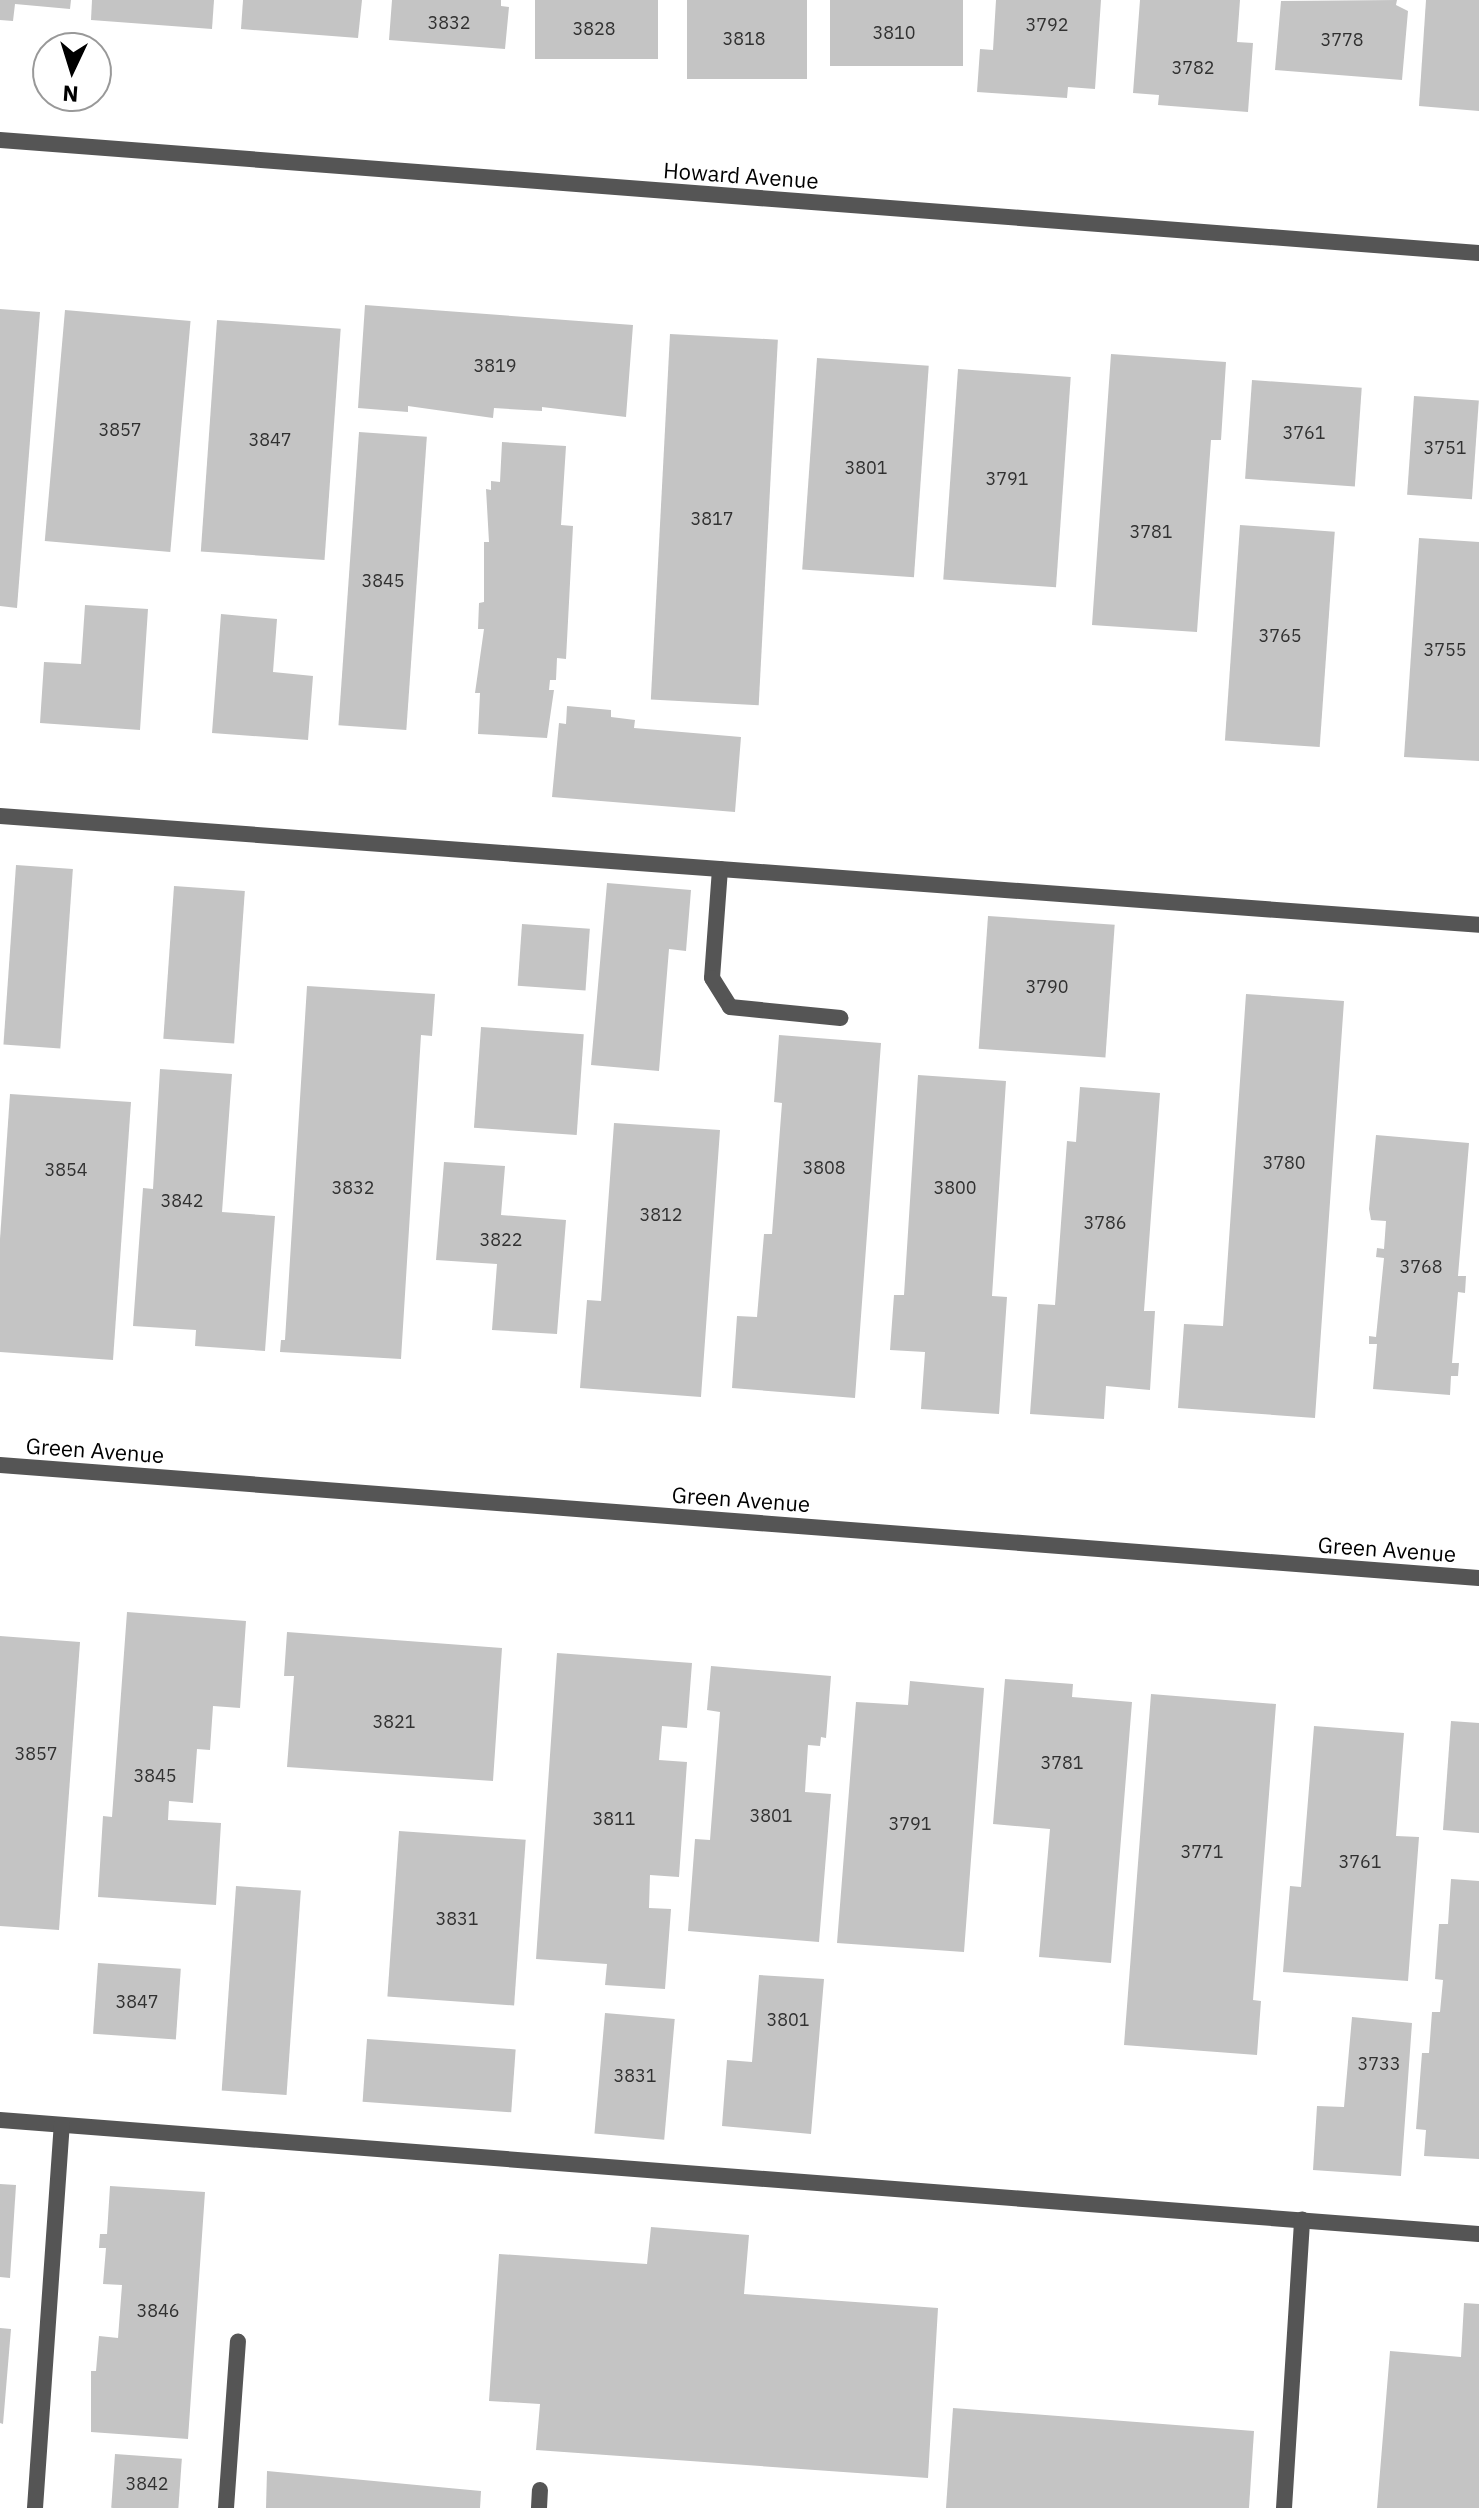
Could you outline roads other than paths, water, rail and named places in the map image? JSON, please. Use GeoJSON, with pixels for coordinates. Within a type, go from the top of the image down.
{"type":"FeatureCollection","features":[{"type":"Feature","properties":{"kind":"street","name":"Howard Avenue"},"geometry":{"type":"LineString","coordinates":[[0,140],[1479,253]]}},
{"type":"Feature","properties":{"kind":"street"},"geometry":{"type":"LineString","coordinates":[[0,816],[1479,925]]}},
{"type":"Feature","properties":{"kind":"street"},"geometry":{"type":"LineString","coordinates":[[720,869],[712,978],[730,1007],[840,1018]]}},
{"type":"Feature","properties":{"kind":"street","name":"Green Avenue"},"geometry":{"type":"LineString","coordinates":[[0,1465],[1479,1578]]}},
{"type":"Feature","properties":{"kind":"street"},"geometry":{"type":"LineString","coordinates":[[0,2120],[1479,2234]]}},
{"type":"Feature","properties":{"kind":"street"},"geometry":{"type":"LineString","coordinates":[[35,2508],[62,2125]]}},
{"type":"Feature","properties":{"kind":"street"},"geometry":{"type":"LineString","coordinates":[[1284,2508],[1302,2220]]}},
{"type":"Feature","properties":{"kind":"street"},"geometry":{"type":"LineString","coordinates":[[226,2508],[238,2341]]}},
{"type":"Feature","properties":{"kind":"street"},"geometry":{"type":"LineString","coordinates":[[539,2508],[540,2490]]}}]}
